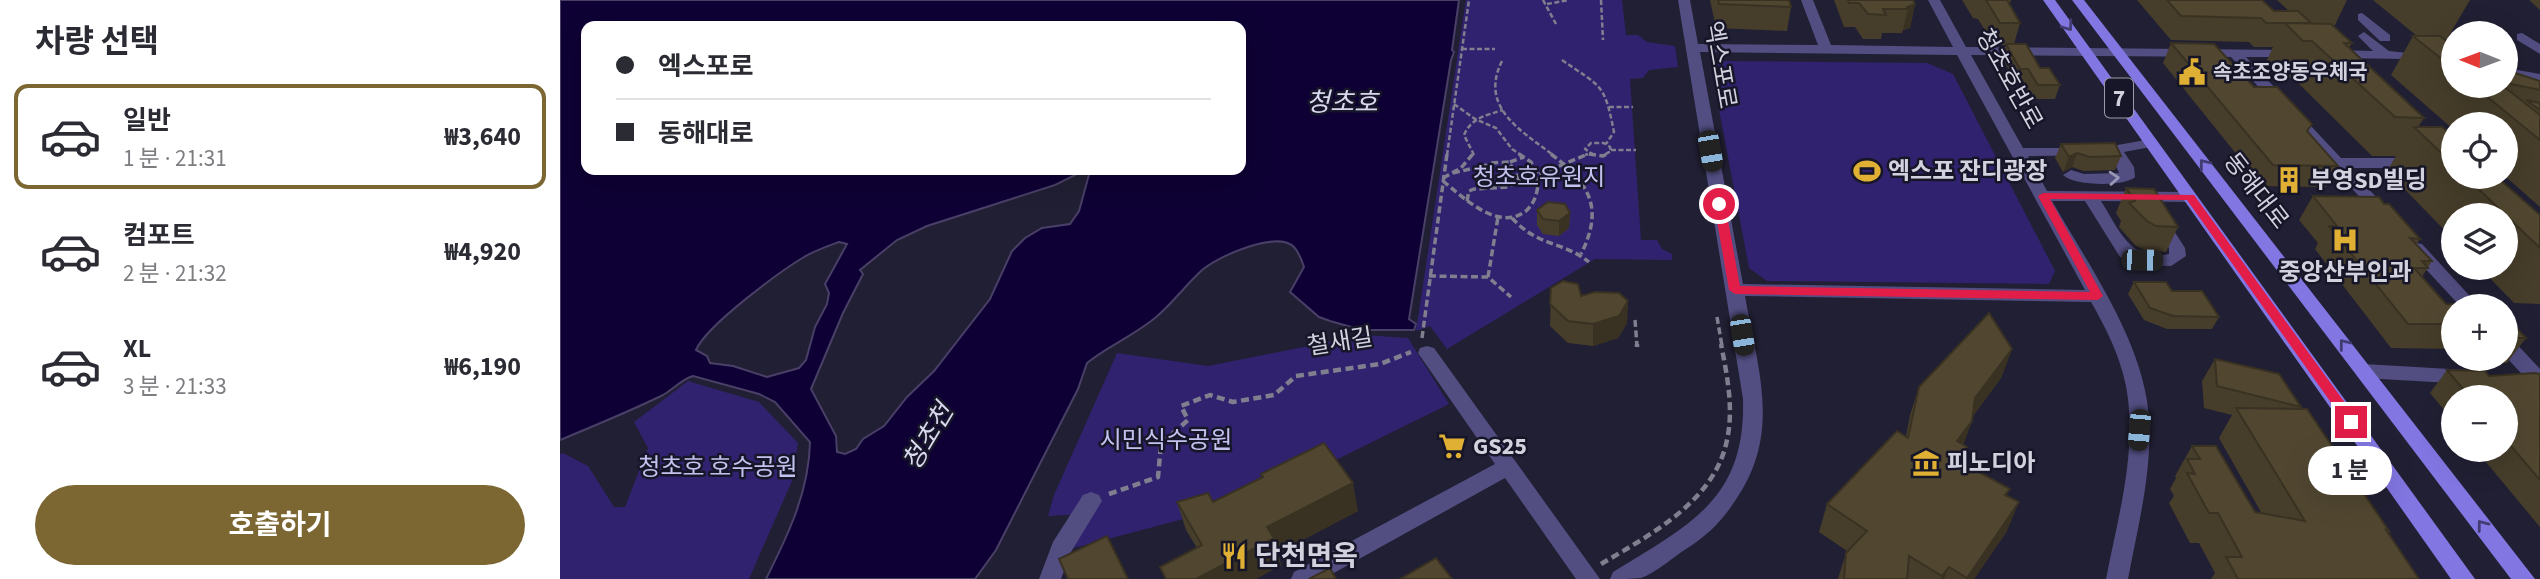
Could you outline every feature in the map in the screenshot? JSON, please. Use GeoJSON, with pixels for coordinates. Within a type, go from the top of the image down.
{"type":"FeatureCollection","features":[{"type":"Feature","properties":{"kind":"main road","name":"7"},"geometry":{"type":"LineString","coordinates":[[2049,0],[2464,579]]}},
{"type":"Feature","properties":{"kind":"main road","name":"동해대로"},"geometry":{"type":"LineString","coordinates":[[2078,0],[2524,579]]}},
{"type":"Feature","properties":{"kind":"street","name":"엑스포로"},"geometry":{"type":"LineString","coordinates":[[1621,579],[1693,534],[1714,515],[1747,463],[1754,429],[1735,290],[1684,0]]}},
{"type":"Feature","properties":{"kind":"street"},"geometry":{"type":"LineString","coordinates":[[1807,0],[1826,50]]}},
{"type":"Feature","properties":{"kind":"street","name":"청초호반로"},"geometry":{"type":"LineString","coordinates":[[1934,0],[2098,296],[2130,363],[2137,396],[2139,430],[2118,579]]}},
{"type":"Feature","properties":{"kind":"street"},"geometry":{"type":"LineString","coordinates":[[2362,17],[2385,37]]}},
{"type":"Feature","properties":{"kind":"street"},"geometry":{"type":"LineString","coordinates":[[2364,36],[2386,55]]}},
{"type":"Feature","properties":{"kind":"street"},"geometry":{"type":"LineString","coordinates":[[2522,37],[2539,58]]}},
{"type":"Feature","properties":{"kind":"street"},"geometry":{"type":"LineString","coordinates":[[1693,48],[2386,55],[2441,60]]}},
{"type":"Feature","properties":{"kind":"street"},"geometry":{"type":"LineString","coordinates":[[2234,53],[2459,294]]}},
{"type":"Feature","properties":{"kind":"street"},"geometry":{"type":"LineString","coordinates":[[2433,58],[2441,65]]}},
{"type":"Feature","properties":{"kind":"street"},"geometry":{"type":"LineString","coordinates":[[2518,74],[2540,78]]}},
{"type":"Feature","properties":{"kind":"street"},"geometry":{"type":"LineString","coordinates":[[2518,83],[2540,93]]}},
{"type":"Feature","properties":{"kind":"street"},"geometry":{"type":"LineString","coordinates":[[2019,152],[2065,154],[2115,150],[2151,143]]}},
{"type":"Feature","properties":{"kind":"street"},"geometry":{"type":"LineString","coordinates":[[2071,175],[2083,179],[2127,177],[2126,167],[2115,150]]}},
{"type":"Feature","properties":{"kind":"street"},"geometry":{"type":"LineString","coordinates":[[2336,163],[2430,163]]}},
{"type":"Feature","properties":{"kind":"street"},"geometry":{"type":"LineString","coordinates":[[2043,196],[2190,197]]}},
{"type":"Feature","properties":{"kind":"street"},"geometry":{"type":"LineString","coordinates":[[2090,197],[2121,248],[2129,256],[2142,260],[2175,259],[2177,248],[2144,197]]}},
{"type":"Feature","properties":{"kind":"street"},"geometry":{"type":"LineString","coordinates":[[1735,290],[2098,296]]}},
{"type":"Feature","properties":{"kind":"street"},"geometry":{"type":"LineString","coordinates":[[1427,354],[1589,579]]}},
{"type":"Feature","properties":{"kind":"street"},"geometry":{"type":"LineString","coordinates":[[2518,358],[2540,382]]}},
{"type":"Feature","properties":{"kind":"street"},"geometry":{"type":"LineString","coordinates":[[2364,371],[2480,378]]}},
{"type":"Feature","properties":{"kind":"street"},"geometry":{"type":"LineString","coordinates":[[2518,381],[2540,382]]}},
{"type":"Feature","properties":{"kind":"street"},"geometry":{"type":"LineString","coordinates":[[1302,579],[1508,467]]}},
{"type":"Feature","properties":{"kind":"street"},"geometry":{"type":"LineString","coordinates":[[1049,579],[1060,549],[1091,501]]}},
{"type":"Feature","properties":{"kind":"path"},"geometry":{"type":"LineString","coordinates":[[1427,354],[1421,333],[1469,0]]}},
{"type":"Feature","properties":{"kind":"path"},"geometry":{"type":"LineString","coordinates":[[1556,24],[1544,2],[1569,0]]}},
{"type":"Feature","properties":{"kind":"path"},"geometry":{"type":"LineString","coordinates":[[1601,0],[1603,40]]}},
{"type":"Feature","properties":{"kind":"path"},"geometry":{"type":"LineString","coordinates":[[1462,49],[1495,49]]}},
{"type":"Feature","properties":{"kind":"path"},"geometry":{"type":"LineString","coordinates":[[1562,60],[1602,88],[1614,132],[1606,144]]}},
{"type":"Feature","properties":{"kind":"path"},"geometry":{"type":"LineString","coordinates":[[1503,61],[1493,78],[1494,91],[1503,110],[1518,130],[1563,164],[1579,180],[1590,203],[1593,226],[1581,254]]}},
{"type":"Feature","properties":{"kind":"path"},"geometry":{"type":"LineString","coordinates":[[1443,179],[1483,212],[1512,218],[1532,204],[1537,192],[1538,175],[1535,167],[1512,149],[1492,125],[1475,119],[1454,104]]}},
{"type":"Feature","properties":{"kind":"path"},"geometry":{"type":"LineString","coordinates":[[1609,107],[1633,107]]}},
{"type":"Feature","properties":{"kind":"path"},"geometry":{"type":"LineString","coordinates":[[1443,179],[1474,155],[1464,135],[1467,126],[1475,119],[1503,110]]}},
{"type":"Feature","properties":{"kind":"path"},"geometry":{"type":"LineString","coordinates":[[1606,144],[1611,150]]}},
{"type":"Feature","properties":{"kind":"path"},"geometry":{"type":"LineString","coordinates":[[1588,154],[1585,149],[1588,145],[1606,144]]}},
{"type":"Feature","properties":{"kind":"path"},"geometry":{"type":"LineString","coordinates":[[1467,201],[1469,191],[1474,189],[1509,187],[1519,180],[1588,154],[1603,156],[1611,150],[1636,150]]}},
{"type":"Feature","properties":{"kind":"path"},"geometry":{"type":"LineString","coordinates":[[1452,173],[1461,173],[1474,166],[1495,161],[1509,162],[1524,157]]}},
{"type":"Feature","properties":{"kind":"path"},"geometry":{"type":"LineString","coordinates":[[1509,162],[1519,180]]}},
{"type":"Feature","properties":{"kind":"path"},"geometry":{"type":"LineString","coordinates":[[1487,165],[1489,178],[1501,186]]}},
{"type":"Feature","properties":{"kind":"path"},"geometry":{"type":"LineString","coordinates":[[1488,277],[1498,216]]}},
{"type":"Feature","properties":{"kind":"path"},"geometry":{"type":"LineString","coordinates":[[1512,218],[1524,233],[1543,244],[1581,254],[1589,262]]}},
{"type":"Feature","properties":{"kind":"path"},"geometry":{"type":"LineString","coordinates":[[1429,276],[1488,277],[1511,297]]}},
{"type":"Feature","properties":{"kind":"path"},"geometry":{"type":"LineString","coordinates":[[1608,559],[1664,526],[1688,507],[1709,482],[1721,461],[1728,437],[1730,414],[1716,308]]}},
{"type":"Feature","properties":{"kind":"path"},"geometry":{"type":"LineString","coordinates":[[1635,320],[1637,347]]}},
{"type":"Feature","properties":{"kind":"path","name":"철새길"},"geometry":{"type":"LineString","coordinates":[[1091,501],[1158,477],[1161,444],[1188,419],[1181,406],[1210,395],[1233,402],[1274,395],[1296,376],[1380,364],[1412,352],[1427,354]]}},
{"type":"Feature","properties":{"kind":"green space","name":"청초호유원지"},"geometry":{"type":"Polygon","coordinates":[[[1466,0],[1622,0],[1626,35],[1638,35],[1647,42],[1675,46],[1678,67],[1649,70],[1643,78],[1630,79],[1641,240],[1657,240],[1662,249],[1672,254],[1672,260],[1595,259],[1447,349],[1430,326],[1416,331],[1466,0]]]}},
{"type":"Feature","properties":{"kind":"green space","name":"엑스포 잔디광장"},"geometry":{"type":"Polygon","coordinates":[[[1723,61],[1927,63],[1953,74],[2055,271],[2049,284],[1767,281],[1749,268],[1711,67],[1723,61]]]}},
{"type":"Feature","properties":{"kind":"green space","name":"시민식수공원"},"geometry":{"type":"Polygon","coordinates":[[[1364,335],[1408,338],[1449,404],[1255,500],[1074,548],[1087,514],[1048,516],[1054,495],[1117,353],[1208,366],[1364,335]]]}},
{"type":"Feature","properties":{"kind":"green space","name":"청초호 호수공원"},"geometry":{"type":"Polygon","coordinates":[[[688,381],[759,402],[798,443],[792,481],[749,579],[560,579],[560,454],[563,453],[588,466],[614,507],[625,507],[648,448],[634,422],[688,381]]]}},
{"type":"Feature","properties":{"kind":"water","name":"청초호"},"geometry":{"type":"Polygon","coordinates":[[[560,0],[1459,0],[1452,50],[1454,52],[1409,319],[1416,324],[1414,330],[1362,330],[1319,317],[1290,292],[1304,267],[1296,249],[1286,243],[1261,243],[1219,259],[1200,272],[1155,318],[1087,363],[1078,389],[996,550],[975,579],[766,579],[789,530],[801,496],[810,442],[775,402],[759,394],[693,376],[661,396],[560,440],[560,0]],[[581,21],[581,175],[1075,175],[1055,185],[927,226],[897,240],[860,270],[863,274],[843,313],[811,389],[836,436],[837,452],[845,454],[856,449],[863,439],[884,426],[907,397],[934,371],[990,299],[1012,251],[1025,238],[1042,228],[1070,224],[1079,211],[1089,175],[1246,175],[1246,21],[581,21]],[[839,242],[804,257],[778,274],[728,314],[702,340],[696,350],[707,356],[710,363],[733,366],[767,377],[799,368],[806,360],[815,327],[827,304],[829,293],[825,284],[847,244],[839,242]]]}},
{"type":"Feature","properties":{"kind":"building"},"geometry":{"type":"Polygon","coordinates":[[[1718,0],[1789,0],[1791,7],[1719,4],[1718,0]]]}},
{"type":"Feature","properties":{"kind":"building"},"geometry":{"type":"Polygon","coordinates":[[[1848,0],[1913,0],[1915,4],[1907,7],[1908,9],[1883,9],[1886,15],[1868,14],[1859,3],[1849,3],[1848,0]]]}},
{"type":"Feature","properties":{"kind":"building"},"geometry":{"type":"Polygon","coordinates":[[[1986,0],[2007,0],[2020,23],[2000,23],[1986,0]]]}},
{"type":"Feature","properties":{"kind":"building"},"geometry":{"type":"Polygon","coordinates":[[[2167,0],[2262,0],[2274,11],[2298,11],[2311,23],[2266,23],[2261,18],[2181,16],[2167,0]]]}},
{"type":"Feature","properties":{"kind":"building"},"geometry":{"type":"Polygon","coordinates":[[[2285,23],[2331,24],[2352,43],[2344,43],[2424,118],[2395,117],[2312,41],[2303,41],[2285,23]]]}},
{"type":"Feature","properties":{"kind":"building"},"geometry":{"type":"Polygon","coordinates":[[[2413,36],[2441,37],[2441,59],[2413,36]]]}},
{"type":"Feature","properties":{"kind":"building"},"geometry":{"type":"Polygon","coordinates":[[[2171,43],[2214,44],[2254,87],[2277,87],[2312,124],[2307,131],[2338,166],[2273,165],[2171,43]]]}},
{"type":"Feature","properties":{"kind":"building"},"geometry":{"type":"Polygon","coordinates":[[[2006,44],[2026,44],[2040,68],[2049,68],[2060,85],[2038,85],[2028,69],[2020,69],[2006,44]]]}},
{"type":"Feature","properties":{"kind":"building"},"geometry":{"type":"Polygon","coordinates":[[[2518,74],[2540,81],[2540,90],[2518,85],[2518,74]]]}},
{"type":"Feature","properties":{"kind":"building"},"geometry":{"type":"Polygon","coordinates":[[[2489,98],[2518,98],[2540,115],[2540,140],[2518,122],[2518,112],[2506,112],[2489,98]]]}},
{"type":"Feature","properties":{"kind":"building"},"geometry":{"type":"Polygon","coordinates":[[[2526,100],[2540,103],[2540,110],[2526,100]]]}},
{"type":"Feature","properties":{"kind":"building"},"geometry":{"type":"Polygon","coordinates":[[[2414,127],[2441,127],[2441,153],[2414,127]]]}},
{"type":"Feature","properties":{"kind":"building"},"geometry":{"type":"Polygon","coordinates":[[[2115,143],[2121,156],[2090,157],[2077,153],[2069,157],[2061,144],[2115,143]]]}},
{"type":"Feature","properties":{"kind":"building"},"geometry":{"type":"Polygon","coordinates":[[[2126,188],[2154,189],[2178,227],[2156,226],[2147,221],[2129,203],[2135,201],[2126,188]]]}},
{"type":"Feature","properties":{"kind":"building"},"geometry":{"type":"Polygon","coordinates":[[[2479,189],[2511,189],[2540,215],[2540,248],[2518,227],[2518,203],[2493,203],[2479,189]]]}},
{"type":"Feature","properties":{"kind":"building"},"geometry":{"type":"Polygon","coordinates":[[[2313,196],[2379,197],[2384,204],[2389,204],[2420,239],[2410,238],[2432,261],[2422,261],[2428,268],[2414,268],[2441,298],[2441,324],[2408,324],[2329,226],[2337,226],[2313,196]]]}},
{"type":"Feature","properties":{"kind":"building"},"geometry":{"type":"Polygon","coordinates":[[[1548,202],[1565,204],[1570,213],[1559,221],[1543,219],[1537,210],[1548,202]]]}},
{"type":"Feature","properties":{"kind":"building"},"geometry":{"type":"Polygon","coordinates":[[[1563,281],[1578,284],[1581,296],[1595,292],[1619,293],[1628,301],[1619,316],[1593,324],[1568,321],[1550,304],[1551,288],[1563,281]]]}},
{"type":"Feature","properties":{"kind":"building"},"geometry":{"type":"Polygon","coordinates":[[[2134,282],[2166,282],[2172,291],[2202,291],[2219,317],[2173,316],[2150,308],[2134,282]]]}},
{"type":"Feature","properties":{"kind":"building","name":"피노디아"},"geometry":{"type":"Polygon","coordinates":[[[1989,313],[2012,349],[1975,398],[1972,421],[1957,441],[1967,447],[1957,460],[2010,489],[2005,495],[2019,502],[1967,578],[1949,567],[1942,576],[1909,556],[1907,579],[1844,579],[1846,553],[1867,531],[1827,504],[1897,431],[1908,438],[1919,387],[1989,313]]]}},
{"type":"Feature","properties":{"kind":"building"},"geometry":{"type":"Polygon","coordinates":[[[2518,330],[2526,338],[2518,338],[2518,330]]]}},
{"type":"Feature","properties":{"kind":"building"},"geometry":{"type":"Polygon","coordinates":[[[2215,359],[2279,374],[2301,407],[2217,386],[2215,359]]]}},
{"type":"Feature","properties":{"kind":"building"},"geometry":{"type":"Polygon","coordinates":[[[2448,371],[2485,371],[2489,376],[2540,374],[2540,480],[2518,454],[2518,385],[2460,385],[2448,371]]]}},
{"type":"Feature","properties":{"kind":"building"},"geometry":{"type":"Polygon","coordinates":[[[2236,408],[2307,409],[2419,579],[2238,579],[2226,557],[2242,557],[2218,513],[2209,513],[2187,473],[2195,474],[2187,459],[2200,459],[2192,446],[2216,446],[2255,512],[2305,521],[2236,408]]]}},
{"type":"Feature","properties":{"kind":"building"},"geometry":{"type":"Polygon","coordinates":[[[1324,443],[1353,483],[1267,527],[1274,538],[1196,579],[1166,579],[1160,567],[1202,545],[1177,502],[1208,493],[1213,502],[1263,477],[1261,474],[1324,443]]]}},
{"type":"Feature","properties":{"kind":"building"},"geometry":{"type":"Polygon","coordinates":[[[1107,536],[1128,579],[1068,579],[1059,559],[1107,536]]]}},
{"type":"Feature","properties":{"kind":"building"},"geometry":{"type":"Polygon","coordinates":[[[1436,558],[1452,579],[1400,579],[1436,558]]]}},
{"type":"Feature","properties":{"kind":"building"},"geometry":{"type":"Polygon","coordinates":[[[1330,568],[1336,579],[1309,579],[1330,568]]]}},
{"type":"Feature","properties":{"kind":"place","name":"속초조양동우체국"},"geometry":{"type":"Point","coordinates":[2192,72]}},
{"type":"Feature","properties":{"kind":"place","name":"엑스포 잔디광장"},"geometry":{"type":"Point","coordinates":[1867,171]}},
{"type":"Feature","properties":{"kind":"place","name":"부영SD빌딩"},"geometry":{"type":"Point","coordinates":[2289,180]}},
{"type":"Feature","properties":{"kind":"place","name":"중앙산부인과"},"geometry":{"type":"Point","coordinates":[2345,240]}},
{"type":"Feature","properties":{"kind":"place","name":"GS25"},"geometry":{"type":"Point","coordinates":[1452,446]}},
{"type":"Feature","properties":{"kind":"place","name":"피노디아"},"geometry":{"type":"Point","coordinates":[1926,463]}},
{"type":"Feature","properties":{"kind":"place","name":"단천면옥"},"geometry":{"type":"Point","coordinates":[1234,556]}},
{"type":"Feature","properties":{"kind":"route"},"geometry":{"type":"LineString","coordinates":[[1719,204],[1735,290],[2098,296],[2043,196],[2190,197],[2351,422]]}},
{"type":"Feature","properties":{"kind":"water label","name":"청초천"},"geometry":{"type":"Point","coordinates":[928,437]}}]}
